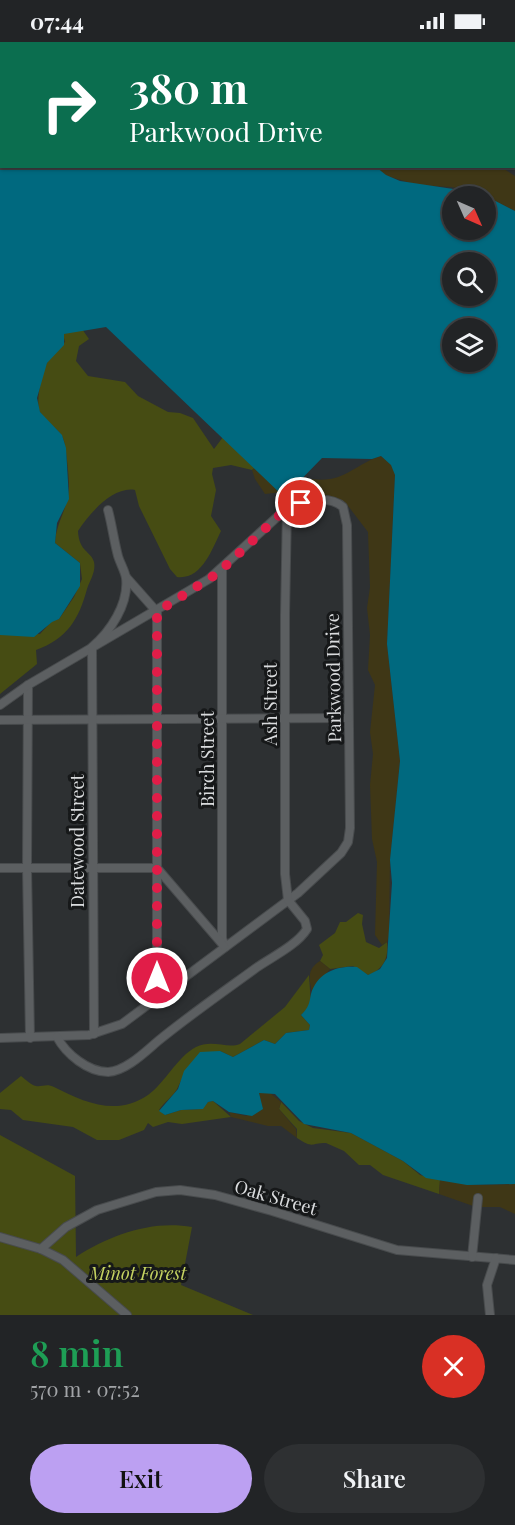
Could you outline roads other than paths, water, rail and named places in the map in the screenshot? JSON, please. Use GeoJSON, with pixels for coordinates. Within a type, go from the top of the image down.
{"type":"FeatureCollection","features":[{"type":"Feature","properties":{"kind":"street","name":"Parkwood Drive"},"geometry":{"type":"LineString","coordinates":[[0,1038],[94,1034],[122,1024],[288,900],[328,866],[348,842],[347,525],[344,509],[337,502],[301,503],[287,508]]}},
{"type":"Feature","properties":{"kind":"street"},"geometry":{"type":"LineString","coordinates":[[0,705],[28,685],[157,612],[222,570],[287,508]]}},
{"type":"Feature","properties":{"kind":"street","name":"Ash Street"},"geometry":{"type":"LineString","coordinates":[[287,508],[284,718],[285,874],[288,900]]}},
{"type":"Feature","properties":{"kind":"street"},"geometry":{"type":"LineString","coordinates":[[108,510],[117,551],[126,577],[157,612],[157,998]]}},
{"type":"Feature","properties":{"kind":"street","name":"Birch Street"},"geometry":{"type":"LineString","coordinates":[[222,570],[222,938],[225,948]]}},
{"type":"Feature","properties":{"kind":"street"},"geometry":{"type":"LineString","coordinates":[[92,647],[105,636],[115,619],[123,597],[126,577]]}},
{"type":"Feature","properties":{"kind":"street","name":"Datewood Street"},"geometry":{"type":"LineString","coordinates":[[92,647],[94,1034]]}},
{"type":"Feature","properties":{"kind":"street"},"geometry":{"type":"LineString","coordinates":[[28,685],[27,868],[30,1038]]}},
{"type":"Feature","properties":{"kind":"street"},"geometry":{"type":"LineString","coordinates":[[0,720],[348,718]]}},
{"type":"Feature","properties":{"kind":"street"},"geometry":{"type":"LineString","coordinates":[[0,868],[157,868],[225,948]]}},
{"type":"Feature","properties":{"kind":"street"},"geometry":{"type":"LineString","coordinates":[[57,1037],[66,1050],[89,1067],[107,1072],[126,1065],[186,1017],[216,999],[303,934],[307,924],[288,900]]}},
{"type":"Feature","properties":{"kind":"street","name":"Oak Street"},"geometry":{"type":"LineString","coordinates":[[41,1249],[66,1227],[97,1210],[147,1195],[180,1190],[215,1195],[397,1250],[515,1260]]}},
{"type":"Feature","properties":{"kind":"street"},"geometry":{"type":"LineString","coordinates":[[472,1257],[478,1198]]}},
{"type":"Feature","properties":{"kind":"street"},"geometry":{"type":"LineString","coordinates":[[0,1237],[41,1249],[73,1267],[127,1315]]}},
{"type":"Feature","properties":{"kind":"street"},"geometry":{"type":"LineString","coordinates":[[490,1315],[487,1285],[496,1258]]}},
{"type":"Feature","properties":{"kind":"water"},"geometry":{"type":"Polygon","coordinates":[[[0,168],[377,168],[400,181],[442,187],[442,240],[496,240],[496,201],[515,211],[515,1184],[467,1185],[426,1178],[403,1161],[351,1133],[304,1124],[275,1094],[259,1093],[263,1109],[252,1116],[229,1112],[213,1101],[208,1102],[203,1109],[181,1110],[165,1115],[159,1111],[178,1089],[184,1071],[200,1052],[220,1051],[233,1057],[264,1040],[275,1044],[286,1033],[309,1030],[310,1025],[301,1015],[306,1010],[314,987],[323,976],[342,967],[357,967],[368,975],[380,969],[387,958],[392,883],[390,860],[400,761],[387,644],[395,475],[391,465],[381,456],[372,459],[322,458],[284,497],[106,327],[64,334],[64,345],[47,363],[37,398],[40,412],[62,435],[66,448],[69,499],[57,523],[55,543],[80,563],[80,586],[59,619],[34,637],[0,635],[0,168]]]}},
{"type":"Feature","properties":{"kind":"park label","name":"Minot Forest"},"geometry":{"type":"Point","coordinates":[138,1273]}}]}
